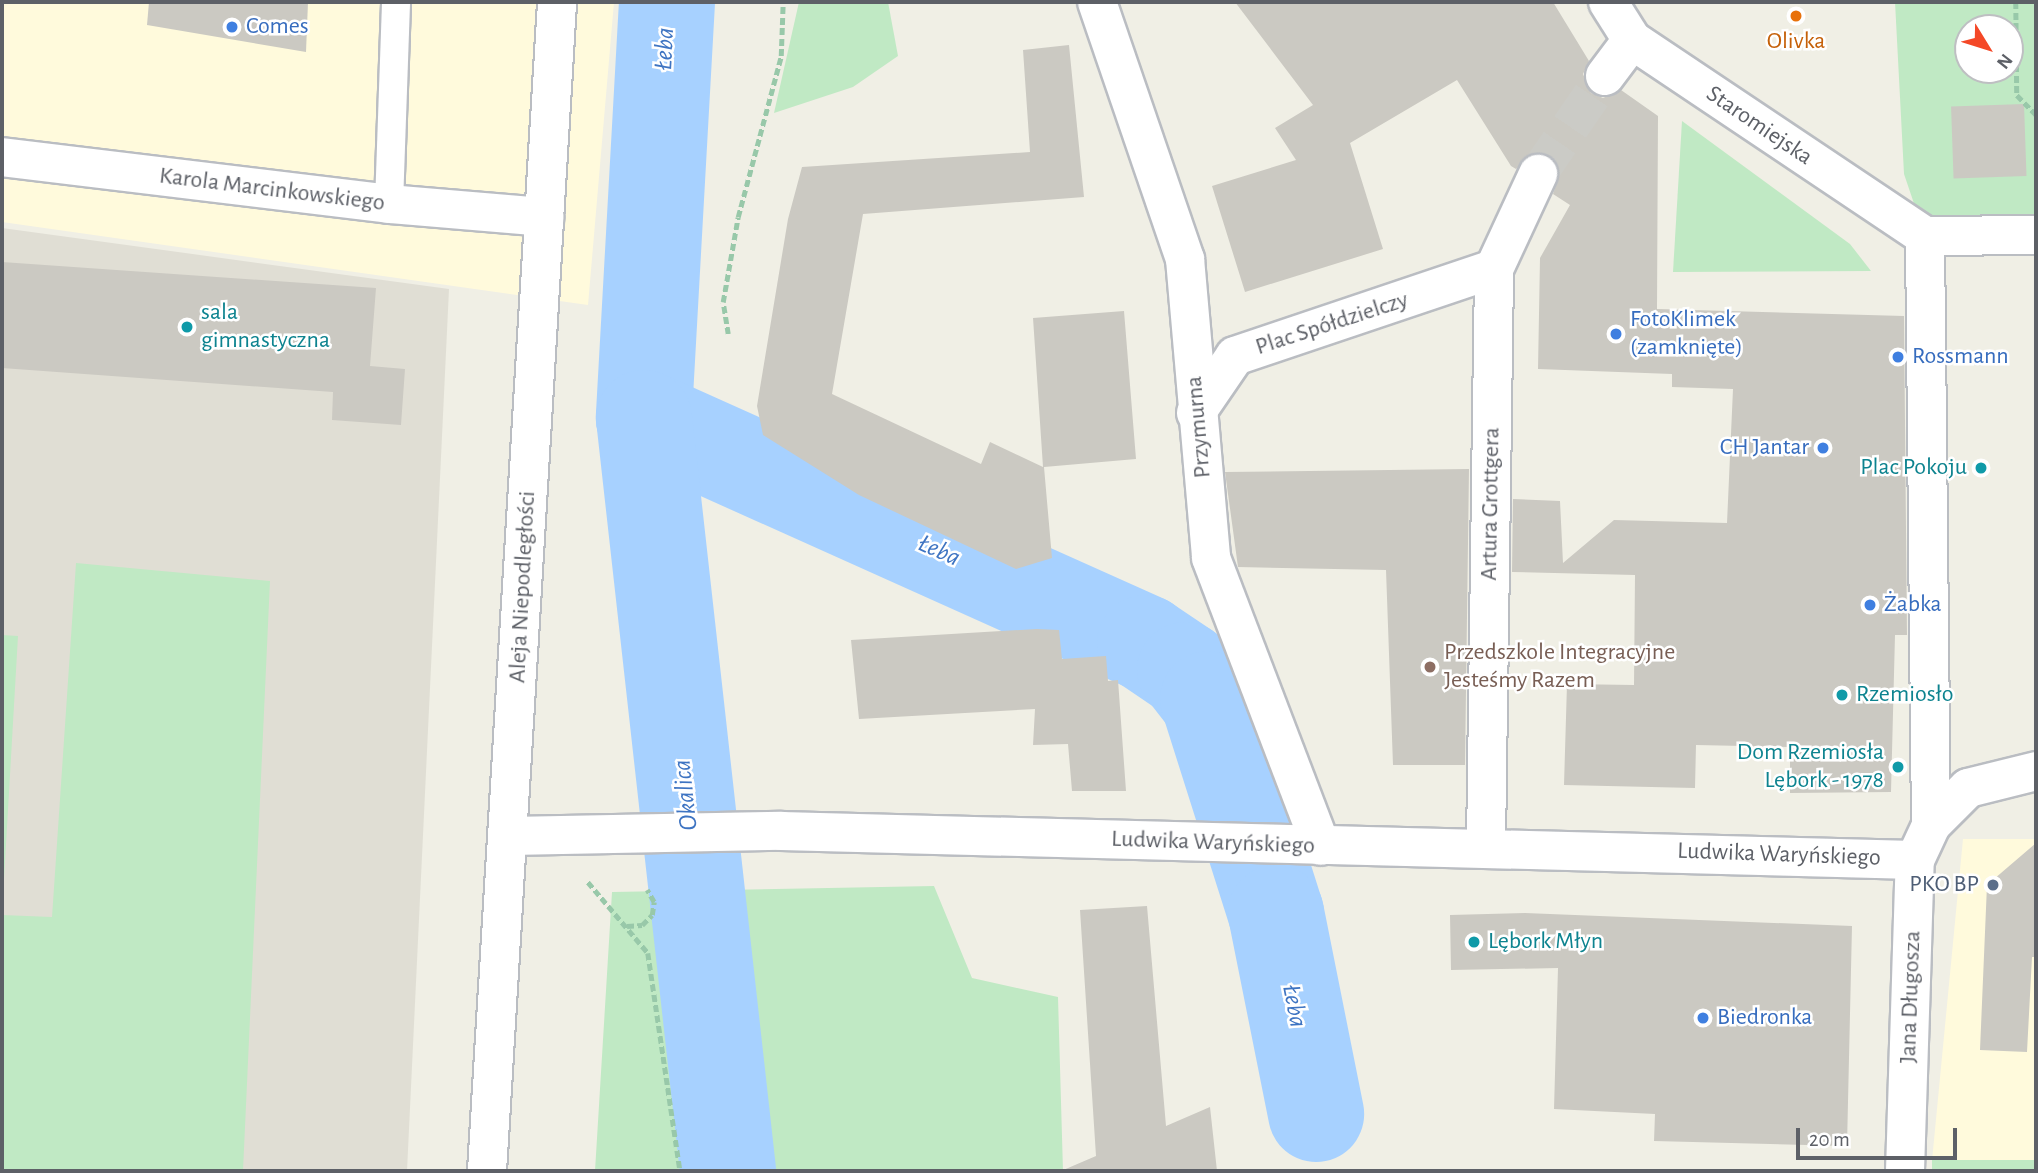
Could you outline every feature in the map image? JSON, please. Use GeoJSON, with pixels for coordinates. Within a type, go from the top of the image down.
{"type":"FeatureCollection","features":[{"type":"Feature","properties":{"kind":"street","name":"Aleja Niepodległości"},"geometry":{"type":"LineString","coordinates":[[487,1171],[510,836],[558,2]]}},
{"type":"Feature","properties":{"kind":"street","name":"Przymurna"},"geometry":{"type":"LineString","coordinates":[[1097,2],[1185,259],[1196,412],[1211,558],[1305,846]]}},
{"type":"Feature","properties":{"kind":"street","name":"Staromiejska"},"geometry":{"type":"LineString","coordinates":[[1608,2],[1632,40],[1925,236]]}},
{"type":"Feature","properties":{"kind":"street"},"geometry":{"type":"LineString","coordinates":[[1605,76],[1632,40]]}},
{"type":"Feature","properties":{"kind":"street","name":"Karola Marcinkowskiego"},"geometry":{"type":"LineString","coordinates":[[2,158],[389,204],[544,217]]}},
{"type":"Feature","properties":{"kind":"street","name":"Artura Grottgera"},"geometry":{"type":"LineString","coordinates":[[1486,845],[1494,269],[1538,174]]}},
{"type":"Feature","properties":{"kind":"street"},"geometry":{"type":"LineString","coordinates":[[1931,825],[1925,236],[2036,235]]}},
{"type":"Feature","properties":{"kind":"street","name":"Plac Spółdzielczy"},"geometry":{"type":"LineString","coordinates":[[1196,412],[1235,356],[1494,269]]}},
{"type":"Feature","properties":{"kind":"street"},"geometry":{"type":"LineString","coordinates":[[1931,825],[1968,788],[2036,771]]}},
{"type":"Feature","properties":{"kind":"street","name":"Jana Długosza"},"geometry":{"type":"LineString","coordinates":[[1905,1171],[1915,860],[1931,825]]}},
{"type":"Feature","properties":{"kind":"street","name":"Ludwika Waryńskiego"},"geometry":{"type":"LineString","coordinates":[[510,836],[781,831],[1236,845],[1486,845],[1915,860]]}},
{"type":"Feature","properties":{"kind":"lane"},"geometry":{"type":"LineString","coordinates":[[389,204],[396,2]]}},
{"type":"Feature","properties":{"kind":"path"},"geometry":{"type":"LineString","coordinates":[[727,334],[723,302],[738,217],[781,56],[783,2]]}},
{"type":"Feature","properties":{"kind":"path"},"geometry":{"type":"LineString","coordinates":[[2016,2],[2017,95],[2036,116]]}},
{"type":"Feature","properties":{"kind":"path"},"geometry":{"type":"LineString","coordinates":[[588,871],[595,897],[626,926],[648,953],[680,1171]]}},
{"type":"Feature","properties":{"kind":"path"},"geometry":{"type":"LineString","coordinates":[[626,926],[642,925],[652,915],[654,902],[647,890]]}},
{"type":"Feature","properties":{"kind":"shaded area"},"geometry":{"type":"Polygon","coordinates":[[[2,2],[614,2],[588,305],[2,222],[2,2]]]}},
{"type":"Feature","properties":{"kind":"shaded area"},"geometry":{"type":"Polygon","coordinates":[[[2,228],[449,289],[407,1171],[2,1171],[2,228]]]}},
{"type":"Feature","properties":{"kind":"shaded area"},"geometry":{"type":"Polygon","coordinates":[[[1963,839],[2036,839],[2036,1160],[1932,1161],[1963,839]]]}},
{"type":"Feature","properties":{"kind":"green space"},"geometry":{"type":"Polygon","coordinates":[[[799,2],[888,2],[898,56],[853,87],[774,113],[799,2]]]}},
{"type":"Feature","properties":{"kind":"green space"},"geometry":{"type":"Polygon","coordinates":[[[1895,2],[2036,2],[2036,235],[1925,236],[1904,174],[1895,2]]]}},
{"type":"Feature","properties":{"kind":"green space"},"geometry":{"type":"Polygon","coordinates":[[[1682,121],[1850,244],[1871,271],[1673,272],[1682,121]]]}},
{"type":"Feature","properties":{"kind":"green space"},"geometry":{"type":"Polygon","coordinates":[[[76,563],[270,581],[243,1171],[2,1171],[2,915],[52,917],[76,563]]]}},
{"type":"Feature","properties":{"kind":"green space"},"geometry":{"type":"Polygon","coordinates":[[[2,635],[18,636],[2,914],[2,635]]]}},
{"type":"Feature","properties":{"kind":"green space"},"geometry":{"type":"Polygon","coordinates":[[[934,886],[972,978],[1058,997],[1063,1171],[595,1171],[612,892],[934,886]]]}},
{"type":"Feature","properties":{"kind":"green space"},"geometry":{"type":"Polygon","coordinates":[[[1932,1160],[2036,1160],[2036,1171],[1932,1171],[1932,1160]]]}},
{"type":"Feature","properties":{"kind":"building","name":"Comes"},"geometry":{"type":"Polygon","coordinates":[[[149,2],[308,2],[306,52],[147,25],[149,2]]]}},
{"type":"Feature","properties":{"kind":"building"},"geometry":{"type":"Polygon","coordinates":[[[1235,2],[1553,2],[1589,61],[1583,74],[1591,93],[1603,98],[1621,90],[1658,116],[1657,309],[1904,316],[1907,635],[1895,635],[1891,792],[1790,793],[1790,747],[1696,745],[1695,788],[1564,785],[1567,684],[1634,685],[1635,575],[1512,572],[1513,499],[1560,501],[1563,563],[1614,520],[1727,523],[1733,389],[1672,387],[1672,374],[1538,369],[1540,258],[1570,205],[1553,194],[1560,173],[1555,161],[1535,152],[1516,169],[1511,166],[1457,80],[1350,143],[1383,249],[1245,292],[1212,186],[1296,160],[1275,128],[1313,105],[1235,2]]]}},
{"type":"Feature","properties":{"kind":"building"},"geometry":{"type":"Polygon","coordinates":[[[1069,45],[1084,197],[863,214],[832,394],[981,464],[990,442],[1043,467],[1033,318],[1124,311],[1136,459],[1044,467],[1052,558],[1016,569],[859,495],[763,435],[757,406],[788,219],[802,167],[1030,152],[1023,50],[1069,45]]]}},
{"type":"Feature","properties":{"kind":"building"},"geometry":{"type":"Polygon","coordinates":[[[2024,104],[2027,176],[1954,179],[1951,107],[2024,104]]]}},
{"type":"Feature","properties":{"kind":"building","name":"sala gimnastyczna"},"geometry":{"type":"Polygon","coordinates":[[[2,262],[376,288],[370,366],[405,369],[401,425],[332,420],[333,392],[2,368],[2,262]]]}},
{"type":"Feature","properties":{"kind":"building","name":"Przedszkole Integracyjne Jesteśmy Razem"},"geometry":{"type":"Polygon","coordinates":[[[1469,469],[1465,765],[1393,765],[1386,570],[1238,567],[1225,472],[1469,469]]]}},
{"type":"Feature","properties":{"kind":"building"},"geometry":{"type":"Polygon","coordinates":[[[1059,630],[1062,659],[1106,656],[1108,681],[1118,680],[1126,791],[1072,791],[1068,744],[1033,745],[1035,709],[859,719],[851,640],[1059,630]]]}},
{"type":"Feature","properties":{"kind":"building"},"geometry":{"type":"Polygon","coordinates":[[[2036,843],[2036,957],[2032,957],[2027,1052],[1980,1050],[1987,885],[2036,843]]]}},
{"type":"Feature","properties":{"kind":"building"},"geometry":{"type":"Polygon","coordinates":[[[1147,906],[1166,1126],[1210,1107],[1217,1171],[1061,1171],[1096,1156],[1080,910],[1147,906]]]}},
{"type":"Feature","properties":{"kind":"building","name":"Biedronka"},"geometry":{"type":"Polygon","coordinates":[[[1525,913],[1852,926],[1847,1146],[1654,1141],[1655,1114],[1554,1109],[1558,968],[1451,970],[1450,915],[1525,913]]]}},
{"type":"Feature","properties":{"kind":"waterway","name":"Łeba"},"geometry":{"type":"LineString","coordinates":[[667,2],[644,418],[1145,643],[1185,670],[1208,699],[1276,913],[1316,1114]]}},
{"type":"Feature","properties":{"kind":"waterway","name":"Okalica"},"geometry":{"type":"LineString","coordinates":[[644,418],[728,1171]]}},
{"type":"Feature","properties":{"kind":"tunnel"},"geometry":{"type":"LineString","coordinates":[[1538,174],[1605,76]]}},
{"type":"Feature","properties":{"kind":"place","name":"Olivka"},"geometry":{"type":"Point","coordinates":[1796,16]}},
{"type":"Feature","properties":{"kind":"place","name":"Comes"},"geometry":{"type":"Point","coordinates":[232,27]}},
{"type":"Feature","properties":{"kind":"place","name":"sala gimnastyczna"},"geometry":{"type":"Point","coordinates":[187,327]}},
{"type":"Feature","properties":{"kind":"place","name":"FotoKlimek (zamknięte)"},"geometry":{"type":"Point","coordinates":[1616,334]}},
{"type":"Feature","properties":{"kind":"place","name":"Rossmann"},"geometry":{"type":"Point","coordinates":[1898,357]}},
{"type":"Feature","properties":{"kind":"place","name":"CH Jantar"},"geometry":{"type":"Point","coordinates":[1823,448]}},
{"type":"Feature","properties":{"kind":"place","name":"Plac Pokoju"},"geometry":{"type":"Point","coordinates":[1981,468]}},
{"type":"Feature","properties":{"kind":"place","name":"Żabka"},"geometry":{"type":"Point","coordinates":[1870,605]}},
{"type":"Feature","properties":{"kind":"place","name":"Przedszkole Integracyjne Jesteśmy Razem"},"geometry":{"type":"Point","coordinates":[1430,667]}},
{"type":"Feature","properties":{"kind":"place","name":"Rzemiosło"},"geometry":{"type":"Point","coordinates":[1842,695]}},
{"type":"Feature","properties":{"kind":"place","name":"Dom Rzemiosła Lębork - 1978"},"geometry":{"type":"Point","coordinates":[1898,767]}},
{"type":"Feature","properties":{"kind":"place","name":"PKO BP"},"geometry":{"type":"Point","coordinates":[1993,885]}},
{"type":"Feature","properties":{"kind":"place","name":"Lębork Młyn"},"geometry":{"type":"Point","coordinates":[1474,942]}},
{"type":"Feature","properties":{"kind":"place","name":"Biedronka"},"geometry":{"type":"Point","coordinates":[1703,1018]}}]}
